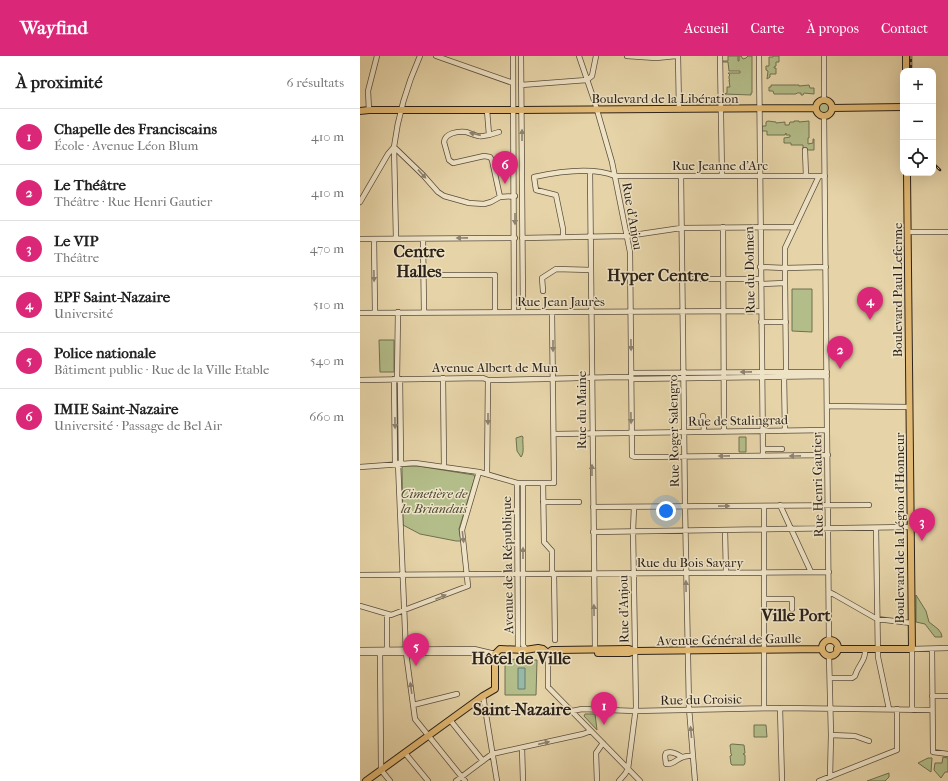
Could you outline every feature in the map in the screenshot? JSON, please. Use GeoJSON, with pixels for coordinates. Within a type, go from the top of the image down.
{"type":"FeatureCollection","features":[{"type":"Feature","properties":{"kind":"main road"},"geometry":{"type":"LineString","coordinates":[[906,56],[906,68]]}},
{"type":"Feature","properties":{"kind":"main road"},"geometry":{"type":"LineString","coordinates":[[824,100],[829,102],[832,108],[830,113],[824,116],[820,114],[816,108],[818,103],[824,100]]}},
{"type":"Feature","properties":{"kind":"main road"},"geometry":{"type":"LineString","coordinates":[[832,108],[900,107]]}},
{"type":"Feature","properties":{"kind":"main road","name":"Boulevard de la Libération"},"geometry":{"type":"LineString","coordinates":[[360,111],[816,108]]}},
{"type":"Feature","properties":{"kind":"main road","name":"Boulevard Paul Leferme"},"geometry":{"type":"LineString","coordinates":[[907,176],[909,407]]}},
{"type":"Feature","properties":{"kind":"main road","name":"Boulevard de la Légion d'Honneur"},"geometry":{"type":"LineString","coordinates":[[909,407],[912,649]]}},
{"type":"Feature","properties":{"kind":"main road"},"geometry":{"type":"LineString","coordinates":[[829,641],[836,644],[837,649],[834,655],[829,656],[824,654],[822,649],[824,643],[829,641]]}},
{"type":"Feature","properties":{"kind":"main road","name":"Avenue Général de Gaulle"},"geometry":{"type":"LineString","coordinates":[[548,654],[555,645],[595,649],[629,649],[635,651],[822,649]]}},
{"type":"Feature","properties":{"kind":"main road","name":"Avenue Général de Gaulle"},"geometry":{"type":"LineString","coordinates":[[495,654],[500,649],[522,648],[542,649],[548,654],[629,654],[635,651]]}},
{"type":"Feature","properties":{"kind":"main road"},"geometry":{"type":"LineString","coordinates":[[837,649],[912,649]]}},
{"type":"Feature","properties":{"kind":"main road"},"geometry":{"type":"LineString","coordinates":[[366,781],[483,696],[495,690],[495,654]]}},
{"type":"Feature","properties":{"kind":"street"},"geometry":{"type":"LineString","coordinates":[[368,110],[368,91],[377,56]]}},
{"type":"Feature","properties":{"kind":"street"},"geometry":{"type":"LineString","coordinates":[[396,239],[394,147],[401,111],[410,78],[420,56]]}},
{"type":"Feature","properties":{"kind":"street"},"geometry":{"type":"LineString","coordinates":[[436,56],[513,83]]}},
{"type":"Feature","properties":{"kind":"street"},"geometry":{"type":"LineString","coordinates":[[513,56],[515,238],[514,312]]}},
{"type":"Feature","properties":{"kind":"street"},"geometry":{"type":"LineString","coordinates":[[521,56],[521,85],[525,110],[522,238],[524,312]]}},
{"type":"Feature","properties":{"kind":"street","name":"Rue d'Anjou"},"geometry":{"type":"LineString","coordinates":[[579,56],[588,80],[612,162],[630,252],[633,433],[632,456],[684,457]]}},
{"type":"Feature","properties":{"kind":"street"},"geometry":{"type":"LineString","coordinates":[[521,85],[588,80],[592,76],[596,56]]}},
{"type":"Feature","properties":{"kind":"street"},"geometry":{"type":"LineString","coordinates":[[627,56],[666,58],[677,56],[679,109]]}},
{"type":"Feature","properties":{"kind":"street"},"geometry":{"type":"LineString","coordinates":[[720,56],[722,176]]}},
{"type":"Feature","properties":{"kind":"street","name":"Rue du Dolmen"},"geometry":{"type":"LineString","coordinates":[[759,56],[761,377],[763,456]]}},
{"type":"Feature","properties":{"kind":"street"},"geometry":{"type":"LineString","coordinates":[[824,56],[824,100]]}},
{"type":"Feature","properties":{"kind":"street"},"geometry":{"type":"LineString","coordinates":[[487,110],[489,135]]}},
{"type":"Feature","properties":{"kind":"street","name":"Rue Henri Gautier"},"geometry":{"type":"LineString","coordinates":[[824,116],[829,641]]}},
{"type":"Feature","properties":{"kind":"street"},"geometry":{"type":"LineString","coordinates":[[499,132],[479,136],[464,132],[454,133],[447,135],[444,142],[449,160],[453,163],[484,156],[490,157],[492,160],[500,197]]}},
{"type":"Feature","properties":{"kind":"street"},"geometry":{"type":"LineString","coordinates":[[394,147],[438,192],[444,196],[469,203],[484,204],[500,197],[514,196]]}},
{"type":"Feature","properties":{"kind":"street"},"geometry":{"type":"LineString","coordinates":[[360,202],[388,154],[394,147]]}},
{"type":"Feature","properties":{"kind":"street"},"geometry":{"type":"LineString","coordinates":[[805,150],[806,176]]}},
{"type":"Feature","properties":{"kind":"street","name":"Rue Jeanne d'Arc"},"geometry":{"type":"LineString","coordinates":[[563,237],[563,229],[556,195],[536,190],[534,177],[567,171],[590,171],[615,176],[825,176]]}},
{"type":"Feature","properties":{"kind":"street","name":"Rue du Maine"},"geometry":{"type":"LineString","coordinates":[[590,171],[595,649]]}},
{"type":"Feature","properties":{"kind":"street","name":"Rue Roger Salengro"},"geometry":{"type":"LineString","coordinates":[[681,176],[684,506],[689,710],[695,781]]}},
{"type":"Feature","properties":{"kind":"street"},"geometry":{"type":"LineString","coordinates":[[785,431],[785,248],[819,176]]}},
{"type":"Feature","properties":{"kind":"street"},"geometry":{"type":"LineString","coordinates":[[522,238],[627,236],[681,228],[795,227]]}},
{"type":"Feature","properties":{"kind":"street"},"geometry":{"type":"LineString","coordinates":[[723,228],[722,311],[724,432]]}},
{"type":"Feature","properties":{"kind":"street"},"geometry":{"type":"LineString","coordinates":[[908,232],[948,232]]}},
{"type":"Feature","properties":{"kind":"street"},"geometry":{"type":"LineString","coordinates":[[360,239],[515,238]]}},
{"type":"Feature","properties":{"kind":"street"},"geometry":{"type":"LineString","coordinates":[[374,239],[375,312]]}},
{"type":"Feature","properties":{"kind":"street"},"geometry":{"type":"LineString","coordinates":[[423,239],[425,275],[424,312]]}},
{"type":"Feature","properties":{"kind":"street"},"geometry":{"type":"LineString","coordinates":[[760,267],[826,267]]}},
{"type":"Feature","properties":{"kind":"street"},"geometry":{"type":"LineString","coordinates":[[543,291],[542,278],[556,269],[591,270]]}},
{"type":"Feature","properties":{"kind":"street"},"geometry":{"type":"LineString","coordinates":[[433,275],[495,275],[495,312]]}},
{"type":"Feature","properties":{"kind":"street"},"geometry":{"type":"LineString","coordinates":[[682,279],[722,279],[786,283]]}},
{"type":"Feature","properties":{"kind":"street","name":"Rue Jean Jaurès"},"geometry":{"type":"LineString","coordinates":[[360,313],[761,311]]}},
{"type":"Feature","properties":{"kind":"street"},"geometry":{"type":"LineString","coordinates":[[398,312],[398,464],[406,652],[413,705],[415,719],[463,779]]}},
{"type":"Feature","properties":{"kind":"street"},"geometry":{"type":"LineString","coordinates":[[360,467],[415,463],[479,472],[520,483],[554,483],[552,312]]}},
{"type":"Feature","properties":{"kind":"street"},"geometry":{"type":"LineString","coordinates":[[761,322],[786,322]]}},
{"type":"Feature","properties":{"kind":"street","name":"Avenue Albert de Mun"},"geometry":{"type":"LineString","coordinates":[[362,380],[443,378],[483,378],[488,380],[553,379],[683,372],[761,371],[785,374],[827,374]]}},
{"type":"Feature","properties":{"kind":"street","name":"Avenue Albert de Mun"},"geometry":{"type":"LineString","coordinates":[[631,376],[723,378],[761,377],[785,374]]}},
{"type":"Feature","properties":{"kind":"street"},"geometry":{"type":"LineString","coordinates":[[443,378],[444,467]]}},
{"type":"Feature","properties":{"kind":"street"},"geometry":{"type":"LineString","coordinates":[[487,474],[488,380]]}},
{"type":"Feature","properties":{"kind":"street"},"geometry":{"type":"LineString","coordinates":[[827,406],[909,407]]}},
{"type":"Feature","properties":{"kind":"street"},"geometry":{"type":"LineString","coordinates":[[703,416],[704,432]]}},
{"type":"Feature","properties":{"kind":"street","name":"Rue de Stalingrad"},"geometry":{"type":"LineString","coordinates":[[554,431],[633,433],[827,430]]}},
{"type":"Feature","properties":{"kind":"street"},"geometry":{"type":"LineString","coordinates":[[763,449],[782,449]]}},
{"type":"Feature","properties":{"kind":"street"},"geometry":{"type":"LineString","coordinates":[[684,457],[828,455]]}},
{"type":"Feature","properties":{"kind":"street"},"geometry":{"type":"LineString","coordinates":[[360,606],[391,615],[468,586],[468,574],[462,530],[479,472]]}},
{"type":"Feature","properties":{"kind":"street","name":"Avenue de la République"},"geometry":{"type":"LineString","coordinates":[[520,483],[518,574],[522,648]]}},
{"type":"Feature","properties":{"kind":"street","name":"Avenue de la République"},"geometry":{"type":"LineString","coordinates":[[520,483],[524,574],[522,648]]}},
{"type":"Feature","properties":{"kind":"street"},"geometry":{"type":"LineString","coordinates":[[543,483],[544,542],[552,551],[552,571],[554,574],[555,645]]}},
{"type":"Feature","properties":{"kind":"street"},"geometry":{"type":"LineString","coordinates":[[543,502],[579,502]]}},
{"type":"Feature","properties":{"kind":"street"},"geometry":{"type":"LineString","coordinates":[[593,507],[869,505]]}},
{"type":"Feature","properties":{"kind":"street"},"geometry":{"type":"LineString","coordinates":[[764,506],[764,708]]}},
{"type":"Feature","properties":{"kind":"street"},"geometry":{"type":"LineString","coordinates":[[780,506],[811,572]]}},
{"type":"Feature","properties":{"kind":"street","name":"Rue d'Anjou"},"geometry":{"type":"LineString","coordinates":[[628,769],[635,711],[633,574],[634,507]]}},
{"type":"Feature","properties":{"kind":"street"},"geometry":{"type":"LineString","coordinates":[[593,532],[910,527]]}},
{"type":"Feature","properties":{"kind":"street"},"geometry":{"type":"LineString","coordinates":[[876,528],[878,657],[889,709]]}},
{"type":"Feature","properties":{"kind":"street"},"geometry":{"type":"LineString","coordinates":[[725,530],[726,573]]}},
{"type":"Feature","properties":{"kind":"street","name":"Rue du Bois Savary"},"geometry":{"type":"LineString","coordinates":[[360,575],[829,572]]}},
{"type":"Feature","properties":{"kind":"street"},"geometry":{"type":"LineString","coordinates":[[829,592],[877,618],[911,623]]}},
{"type":"Feature","properties":{"kind":"street"},"geometry":{"type":"LineString","coordinates":[[764,599],[792,599],[792,609]]}},
{"type":"Feature","properties":{"kind":"street"},"geometry":{"type":"LineString","coordinates":[[387,615],[387,652]]}},
{"type":"Feature","properties":{"kind":"street"},"geometry":{"type":"LineString","coordinates":[[912,710],[912,649],[948,648]]}},
{"type":"Feature","properties":{"kind":"street"},"geometry":{"type":"LineString","coordinates":[[360,650],[406,652],[474,649],[495,654]]}},
{"type":"Feature","properties":{"kind":"street"},"geometry":{"type":"LineString","coordinates":[[830,678],[852,678],[855,676],[865,657],[865,649]]}},
{"type":"Feature","properties":{"kind":"street"},"geometry":{"type":"LineString","coordinates":[[932,649],[933,752],[948,754]]}},
{"type":"Feature","properties":{"kind":"street"},"geometry":{"type":"LineString","coordinates":[[360,654],[380,652]]}},
{"type":"Feature","properties":{"kind":"street"},"geometry":{"type":"LineString","coordinates":[[380,652],[381,770],[390,781]]}},
{"type":"Feature","properties":{"kind":"street"},"geometry":{"type":"LineString","coordinates":[[548,654],[548,687],[640,781]]}},
{"type":"Feature","properties":{"kind":"street"},"geometry":{"type":"LineString","coordinates":[[829,656],[831,735],[830,777]]}},
{"type":"Feature","properties":{"kind":"street"},"geometry":{"type":"LineString","coordinates":[[413,705],[457,694]]}},
{"type":"Feature","properties":{"kind":"street"},"geometry":{"type":"LineString","coordinates":[[483,696],[497,781]]}},
{"type":"Feature","properties":{"kind":"street"},"geometry":{"type":"LineString","coordinates":[[932,696],[948,696]]}},
{"type":"Feature","properties":{"kind":"street","name":"Rue du Croisic"},"geometry":{"type":"LineString","coordinates":[[572,711],[582,709],[635,711],[764,708],[932,710]]}},
{"type":"Feature","properties":{"kind":"street"},"geometry":{"type":"LineString","coordinates":[[780,708],[782,781]]}},
{"type":"Feature","properties":{"kind":"street"},"geometry":{"type":"LineString","coordinates":[[819,781],[897,750],[897,709]]}},
{"type":"Feature","properties":{"kind":"street"},"geometry":{"type":"LineString","coordinates":[[450,720],[483,761]]}},
{"type":"Feature","properties":{"kind":"street"},"geometry":{"type":"LineString","coordinates":[[456,781],[463,779],[492,754],[591,731]]}},
{"type":"Feature","properties":{"kind":"street"},"geometry":{"type":"LineString","coordinates":[[831,735],[856,736],[869,741]]}},
{"type":"Feature","properties":{"kind":"street"},"geometry":{"type":"LineString","coordinates":[[597,781],[596,753],[603,743]]}},
{"type":"Feature","properties":{"kind":"street"},"geometry":{"type":"LineString","coordinates":[[522,748],[523,781]]}},
{"type":"Feature","properties":{"kind":"street"},"geometry":{"type":"LineString","coordinates":[[405,753],[428,781]]}},
{"type":"Feature","properties":{"kind":"street"},"geometry":{"type":"LineString","coordinates":[[682,757],[693,755]]}},
{"type":"Feature","properties":{"kind":"street"},"geometry":{"type":"LineString","coordinates":[[619,781],[628,769]]}},
{"type":"Feature","properties":{"kind":"green space"},"geometry":{"type":"Polygon","coordinates":[[[728,56],[738,56],[739,61],[739,56],[743,59],[748,56],[752,56],[751,95],[724,94],[727,93],[727,87],[730,87],[730,75],[728,73],[740,73],[740,71],[729,71],[728,62],[723,62],[728,61],[728,56]]]}},
{"type":"Feature","properties":{"kind":"green space"},"geometry":{"type":"Polygon","coordinates":[[[779,56],[779,62],[776,62],[776,66],[774,67],[776,68],[776,74],[770,74],[770,77],[767,79],[768,71],[766,70],[766,66],[769,66],[769,57],[779,56]]]}},
{"type":"Feature","properties":{"kind":"green space"},"geometry":{"type":"Polygon","coordinates":[[[771,85],[809,85],[810,88],[814,88],[814,94],[774,94],[773,91],[769,91],[769,87],[771,87],[771,85]]]}},
{"type":"Feature","properties":{"kind":"green space"},"geometry":{"type":"Polygon","coordinates":[[[824,102],[828,104],[830,108],[828,112],[824,114],[820,112],[818,108],[820,104],[824,102]]]}},
{"type":"Feature","properties":{"kind":"green space"},"geometry":{"type":"Polygon","coordinates":[[[794,121],[809,121],[808,144],[813,143],[814,139],[814,150],[803,150],[803,145],[791,145],[791,143],[784,143],[784,138],[790,137],[790,135],[786,135],[786,133],[785,135],[767,135],[767,131],[762,131],[762,126],[766,126],[766,122],[776,123],[785,122],[785,125],[789,125],[790,122],[794,121]]]}},
{"type":"Feature","properties":{"kind":"green space"},"geometry":{"type":"Polygon","coordinates":[[[792,289],[812,289],[812,332],[792,331],[792,289]]]}},
{"type":"Feature","properties":{"kind":"green space"},"geometry":{"type":"Polygon","coordinates":[[[379,340],[394,340],[394,372],[380,372],[379,340]]]}},
{"type":"Feature","properties":{"kind":"green space"},"geometry":{"type":"Polygon","coordinates":[[[522,436],[523,450],[521,457],[517,451],[516,438],[522,436]]]}},
{"type":"Feature","properties":{"kind":"green space"},"geometry":{"type":"Polygon","coordinates":[[[739,437],[746,437],[746,452],[739,452],[739,437]]]}},
{"type":"Feature","properties":{"kind":"green space","name":"Cimetière de la Briandais"},"geometry":{"type":"Polygon","coordinates":[[[403,466],[418,466],[474,475],[475,477],[459,529],[461,541],[420,534],[403,525],[403,466]]]}},
{"type":"Feature","properties":{"kind":"green space"},"geometry":{"type":"Polygon","coordinates":[[[916,595],[926,611],[929,622],[938,629],[942,637],[935,637],[925,624],[916,622],[916,595]]]}},
{"type":"Feature","properties":{"kind":"green space"},"geometry":{"type":"Polygon","coordinates":[[[505,659],[537,660],[536,695],[505,695],[505,659]]]}},
{"type":"Feature","properties":{"kind":"green space"},"geometry":{"type":"Polygon","coordinates":[[[585,714],[595,714],[597,730],[584,716],[585,714]]]}},
{"type":"Feature","properties":{"kind":"green space"},"geometry":{"type":"Polygon","coordinates":[[[754,725],[766,725],[767,737],[754,737],[754,725]]]}},
{"type":"Feature","properties":{"kind":"green space"},"geometry":{"type":"Polygon","coordinates":[[[730,745],[744,745],[744,765],[731,764],[730,756],[732,755],[730,745]]]}},
{"type":"Feature","properties":{"kind":"green space"},"geometry":{"type":"Polygon","coordinates":[[[943,757],[948,758],[948,772],[945,772],[941,778],[934,770],[935,763],[942,763],[943,757]]]}},
{"type":"Feature","properties":{"kind":"green space"},"geometry":{"type":"Polygon","coordinates":[[[928,758],[932,758],[931,772],[918,763],[928,758]]]}},
{"type":"Feature","properties":{"kind":"green space"},"geometry":{"type":"Polygon","coordinates":[[[889,773],[889,777],[885,781],[867,781],[889,773]]]}},
{"type":"Feature","properties":{"kind":"shaded area"},"geometry":{"type":"Polygon","coordinates":[[[518,668],[525,668],[525,689],[518,689],[518,668]]]}},
{"type":"Feature","properties":{"kind":"tunnel"},"geometry":{"type":"LineString","coordinates":[[427,275],[433,275]]}},
{"type":"Feature","properties":{"kind":"railway"},"geometry":{"type":"LineString","coordinates":[[911,56],[911,68]]}},
{"type":"Feature","properties":{"kind":"railway"},"geometry":{"type":"LineString","coordinates":[[936,166],[940,170]]}},
{"type":"Feature","properties":{"kind":"place","name":"IMIE Saint-Nazaire"},"geometry":{"type":"Point","coordinates":[505,184]}},
{"type":"Feature","properties":{"kind":"place","name":"EPF Saint-Nazaire"},"geometry":{"type":"Point","coordinates":[870,320]}},
{"type":"Feature","properties":{"kind":"place","name":"Le Théâtre"},"geometry":{"type":"Point","coordinates":[840,369]}},
{"type":"Feature","properties":{"kind":"place","name":"Le VIP"},"geometry":{"type":"Point","coordinates":[922,541]}},
{"type":"Feature","properties":{"kind":"place","name":"Police nationale"},"geometry":{"type":"Point","coordinates":[416,666]}},
{"type":"Feature","properties":{"kind":"place","name":"Chapelle des Franciscains"},"geometry":{"type":"Point","coordinates":[604,725]}},
{"type":"Feature","properties":{"kind":"district","name":"Centre Halles"},"geometry":{"type":"Point","coordinates":[419,261]}},
{"type":"Feature","properties":{"kind":"district","name":"Hyper Centre"},"geometry":{"type":"Point","coordinates":[658,275]}},
{"type":"Feature","properties":{"kind":"district","name":"Ville Port"},"geometry":{"type":"Point","coordinates":[796,615]}},
{"type":"Feature","properties":{"kind":"district","name":"Hôtel de Ville"},"geometry":{"type":"Point","coordinates":[521,658]}},
{"type":"Feature","properties":{"kind":"district","name":"Saint-Nazaire"},"geometry":{"type":"Point","coordinates":[522,709]}}]}
